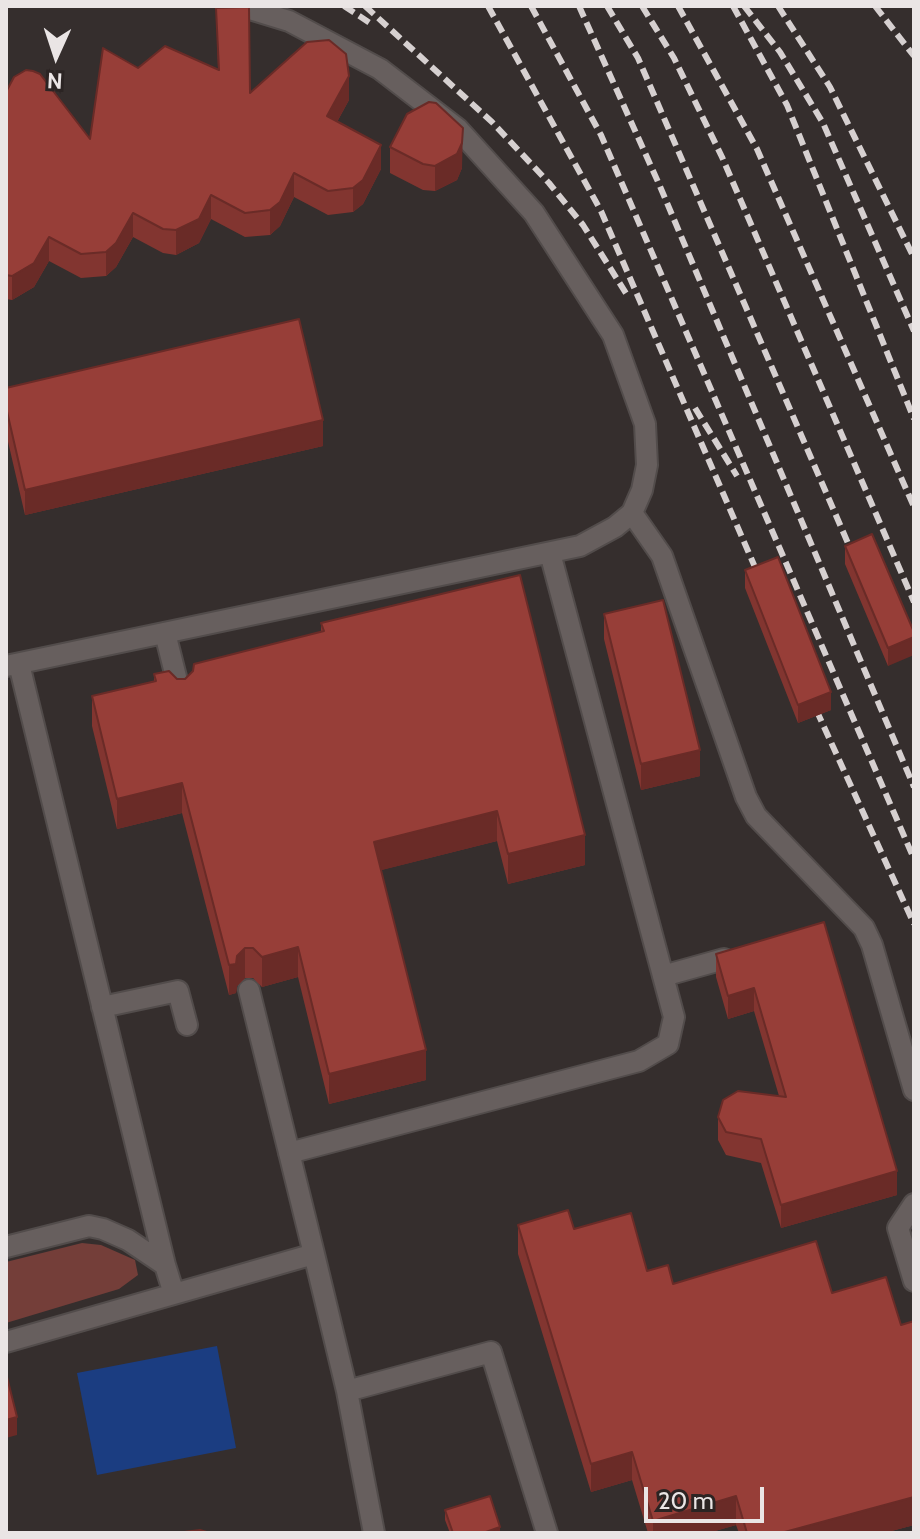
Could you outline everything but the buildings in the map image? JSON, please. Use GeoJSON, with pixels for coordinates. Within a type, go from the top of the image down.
{"type":"FeatureCollection","features":[{"type":"Feature","properties":{"kind":"lane"},"geometry":{"type":"LineString","coordinates":[[174,1294],[12,665],[580,546],[615,527],[632,513],[642,490],[647,465],[645,424],[613,335],[534,213],[458,129],[380,69],[289,21],[240,6]]}},
{"type":"Feature","properties":{"kind":"lane"},"geometry":{"type":"LineString","coordinates":[[632,513],[662,556],[746,797],[756,816],[864,928],[872,945],[914,1090]]}},
{"type":"Feature","properties":{"kind":"lane"},"geometry":{"type":"LineString","coordinates":[[289,1153],[639,1061],[668,1044],[674,1017],[550,553]]}},
{"type":"Feature","properties":{"kind":"lane"},"geometry":{"type":"LineString","coordinates":[[165,633],[181,697]]}},
{"type":"Feature","properties":{"kind":"lane"},"geometry":{"type":"LineString","coordinates":[[663,976],[724,959]]}},
{"type":"Feature","properties":{"kind":"lane"},"geometry":{"type":"LineString","coordinates":[[249,990],[347,1391],[374,1533]]}},
{"type":"Feature","properties":{"kind":"lane"},"geometry":{"type":"LineString","coordinates":[[102,1007],[178,991],[187,1025]]}},
{"type":"Feature","properties":{"kind":"lane"},"geometry":{"type":"LineString","coordinates":[[914,1204],[898,1228],[914,1281]]}},
{"type":"Feature","properties":{"kind":"lane"},"geometry":{"type":"LineString","coordinates":[[6,1247],[89,1226],[128,1240],[165,1265]]}},
{"type":"Feature","properties":{"kind":"lane"},"geometry":{"type":"LineString","coordinates":[[6,1342],[314,1254]]}},
{"type":"Feature","properties":{"kind":"lane"},"geometry":{"type":"LineString","coordinates":[[347,1391],[491,1352],[547,1533]]}},
{"type":"Feature","properties":{"kind":"shaded area"},"geometry":{"type":"Polygon","coordinates":[[[82,1243],[101,1245],[135,1260],[138,1275],[119,1289],[6,1323],[6,1262],[82,1243]]]}},
{"type":"Feature","properties":{"kind":"water"},"geometry":{"type":"Polygon","coordinates":[[[217,1346],[236,1448],[97,1475],[77,1373],[217,1346]]]}},
{"type":"Feature","properties":{"kind":"railway"},"geometry":{"type":"LineString","coordinates":[[344,6],[373,25]]}},
{"type":"Feature","properties":{"kind":"railway"},"geometry":{"type":"LineString","coordinates":[[365,6],[492,122],[549,183],[583,225],[629,298]]}},
{"type":"Feature","properties":{"kind":"railway"},"geometry":{"type":"LineString","coordinates":[[488,6],[601,211],[764,588]]}},
{"type":"Feature","properties":{"kind":"railway"},"geometry":{"type":"LineString","coordinates":[[531,6],[601,135],[914,859]]}},
{"type":"Feature","properties":{"kind":"railway"},"geometry":{"type":"LineString","coordinates":[[579,6],[659,184],[914,787]]}},
{"type":"Feature","properties":{"kind":"railway"},"geometry":{"type":"LineString","coordinates":[[607,6],[638,58],[857,564]]}},
{"type":"Feature","properties":{"kind":"railway"},"geometry":{"type":"LineString","coordinates":[[642,6],[674,58],[722,157],[914,602]]}},
{"type":"Feature","properties":{"kind":"railway"},"geometry":{"type":"LineString","coordinates":[[678,6],[757,149],[914,507]]}},
{"type":"Feature","properties":{"kind":"railway"},"geometry":{"type":"LineString","coordinates":[[733,6],[787,105],[914,419]]}},
{"type":"Feature","properties":{"kind":"railway"},"geometry":{"type":"LineString","coordinates":[[744,6],[780,52],[823,123],[914,331]]}},
{"type":"Feature","properties":{"kind":"railway"},"geometry":{"type":"LineString","coordinates":[[778,6],[830,87],[914,258]]}},
{"type":"Feature","properties":{"kind":"railway"},"geometry":{"type":"LineString","coordinates":[[875,6],[914,56]]}},
{"type":"Feature","properties":{"kind":"railway"},"geometry":{"type":"LineString","coordinates":[[695,408],[737,476]]}},
{"type":"Feature","properties":{"kind":"railway"},"geometry":{"type":"LineString","coordinates":[[809,694],[914,924]]}}]}
